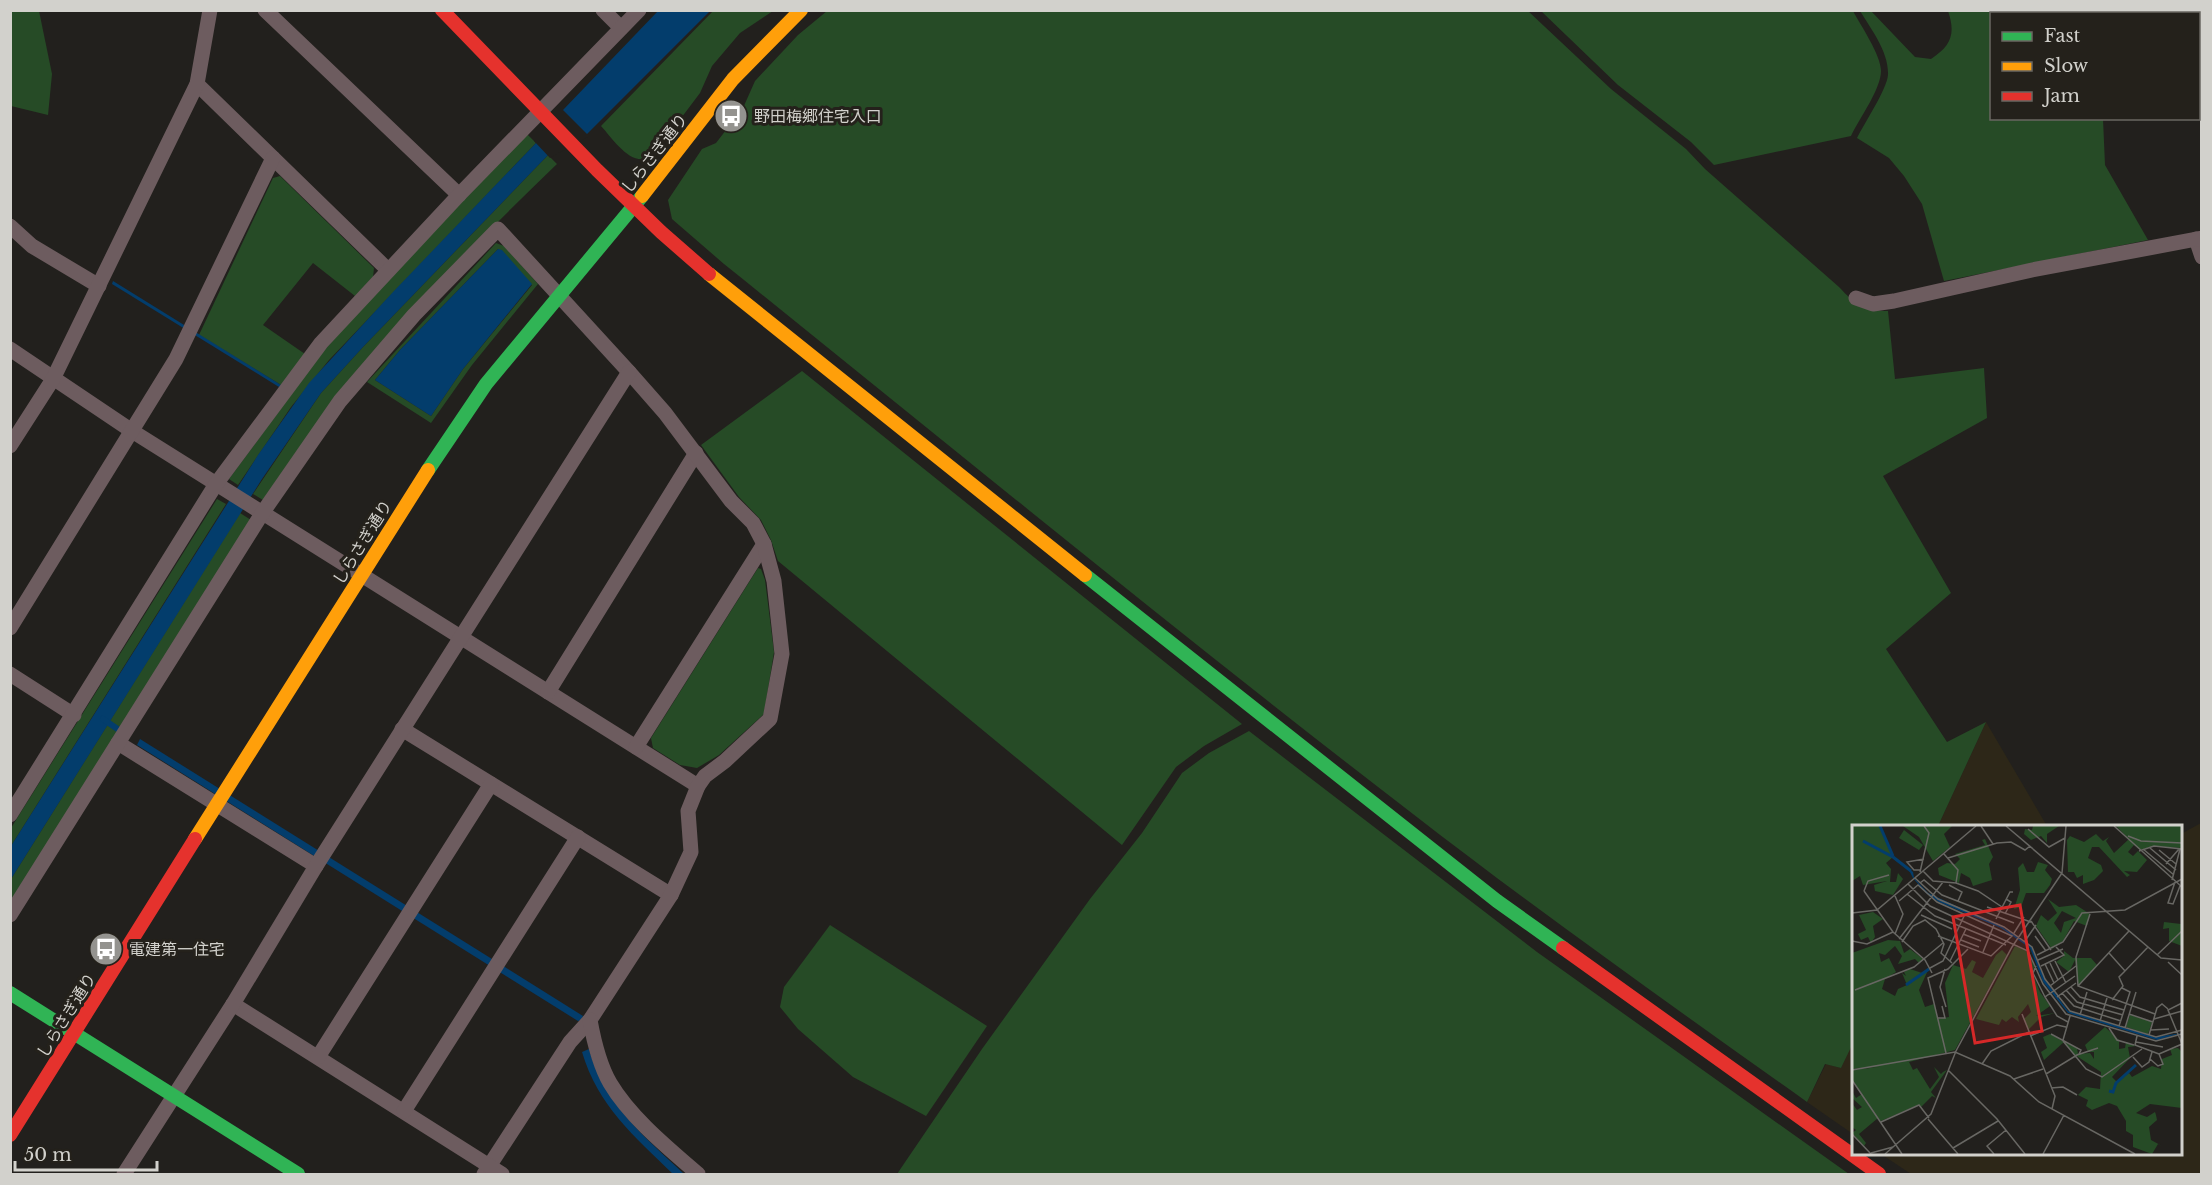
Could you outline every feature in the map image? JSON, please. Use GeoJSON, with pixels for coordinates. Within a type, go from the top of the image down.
{"type":"FeatureCollection","features":[{"type":"Feature","properties":{"kind":"street"},"geometry":{"type":"LineString","coordinates":[[10,446],[53,379],[196,84],[210,10]]}},
{"type":"Feature","properties":{"kind":"street"},"geometry":{"type":"LineString","coordinates":[[265,10],[459,195]]}},
{"type":"Feature","properties":{"kind":"street"},"geometry":{"type":"LineString","coordinates":[[442,10],[633,207],[694,262],[1263,718],[1478,886],[1852,1155]]}},
{"type":"Feature","properties":{"kind":"street"},"geometry":{"type":"LineString","coordinates":[[603,10],[621,28]]}},
{"type":"Feature","properties":{"kind":"street"},"geometry":{"type":"LineString","coordinates":[[10,815],[216,484],[321,343],[459,195],[542,115],[639,10]]}},
{"type":"Feature","properties":{"kind":"street","name":"しらさぎ通り"},"geometry":{"type":"LineString","coordinates":[[10,1135],[361,574],[486,384],[633,207],[733,79],[801,10]]}},
{"type":"Feature","properties":{"kind":"street"},"geometry":{"type":"LineString","coordinates":[[196,84],[388,270]]}},
{"type":"Feature","properties":{"kind":"street"},"geometry":{"type":"LineString","coordinates":[[12,623],[176,359],[273,158]]}},
{"type":"Feature","properties":{"kind":"street"},"geometry":{"type":"LineString","coordinates":[[10,226],[33,246],[99,286]]}},
{"type":"Feature","properties":{"kind":"street"},"geometry":{"type":"LineString","coordinates":[[10,915],[263,512],[340,401],[414,315],[498,229],[629,372],[696,453],[731,501],[753,523],[764,544],[774,581],[782,654],[770,719],[725,761],[705,776],[698,786],[688,811],[692,852],[671,895],[590,1020],[570,1042],[492,1172],[404,1111],[233,1004]]}},
{"type":"Feature","properties":{"kind":"street"},"geometry":{"type":"LineString","coordinates":[[1856,298],[1873,304],[1894,301],[2032,270],[2199,238],[2202,257]]}},
{"type":"Feature","properties":{"kind":"street"},"geometry":{"type":"LineString","coordinates":[[10,349],[132,431],[698,786]]}},
{"type":"Feature","properties":{"kind":"street"},"geometry":{"type":"LineString","coordinates":[[124,1174],[233,1004],[402,729],[629,372]]}},
{"type":"Feature","properties":{"kind":"street"},"geometry":{"type":"LineString","coordinates":[[548,692],[696,453]]}},
{"type":"Feature","properties":{"kind":"street"},"geometry":{"type":"LineString","coordinates":[[636,747],[764,544]]}},
{"type":"Feature","properties":{"kind":"street"},"geometry":{"type":"LineString","coordinates":[[10,674],[74,714]]}},
{"type":"Feature","properties":{"kind":"street"},"geometry":{"type":"LineString","coordinates":[[402,729],[671,895]]}},
{"type":"Feature","properties":{"kind":"street"},"geometry":{"type":"LineString","coordinates":[[118,743],[316,866]]}},
{"type":"Feature","properties":{"kind":"street"},"geometry":{"type":"LineString","coordinates":[[318,1057],[491,784]]}},
{"type":"Feature","properties":{"kind":"street"},"geometry":{"type":"LineString","coordinates":[[404,1111],[578,837]]}},
{"type":"Feature","properties":{"kind":"street"},"geometry":{"type":"LineString","coordinates":[[10,993],[298,1174]]}},
{"type":"Feature","properties":{"kind":"street"},"geometry":{"type":"LineString","coordinates":[[590,1020],[595,1047],[609,1082],[626,1105],[698,1174]]}},
{"type":"Feature","properties":{"kind":"street"},"geometry":{"type":"LineString","coordinates":[[1853,1155],[1879,1174]]}},
{"type":"Feature","properties":{"kind":"shaded area"},"geometry":{"type":"Polygon","coordinates":[[[1986,722],[2046,825],[1938,825],[1986,722]]]}},
{"type":"Feature","properties":{"kind":"shaded area"},"geometry":{"type":"Polygon","coordinates":[[[2201,823],[2201,1174],[1911,1174],[1882,1155],[2182,1155],[2182,833],[2201,823]]]}},
{"type":"Feature","properties":{"kind":"shaded area"},"geometry":{"type":"Polygon","coordinates":[[[1852,1043],[1852,1133],[1807,1102],[1826,1064],[1841,1068],[1852,1043]]]}},
{"type":"Feature","properties":{"kind":"green space"},"geometry":{"type":"Polygon","coordinates":[[[11,10],[39,11],[52,74],[48,115],[11,106],[11,10]]]}},
{"type":"Feature","properties":{"kind":"green space"},"geometry":{"type":"Polygon","coordinates":[[[714,10],[773,11],[740,33],[712,66],[700,93],[654,154],[647,159],[632,157],[618,146],[601,126],[714,10]]]}},
{"type":"Feature","properties":{"kind":"green space"},"geometry":{"type":"Polygon","coordinates":[[[827,11],[1528,11],[1611,89],[1686,149],[1705,169],[1850,298],[1866,308],[1888,311],[1895,379],[1984,368],[1987,418],[1883,476],[1951,593],[1886,649],[1947,742],[1986,722],[1938,825],[1852,825],[1852,1045],[1841,1068],[1825,1064],[1807,1102],[1560,924],[1326,747],[981,472],[724,264],[672,219],[668,200],[702,149],[716,143],[743,108],[755,81],[798,35],[827,11]]]}},
{"type":"Feature","properties":{"kind":"green space"},"geometry":{"type":"Polygon","coordinates":[[[1541,11],[1853,11],[1878,57],[1880,78],[1874,95],[1851,136],[1714,165],[1691,142],[1618,85],[1541,11]]]}},
{"type":"Feature","properties":{"kind":"green space"},"geometry":{"type":"Polygon","coordinates":[[[1860,11],[1871,11],[1915,57],[1931,59],[1943,49],[1950,39],[1952,26],[1948,11],[1988,11],[1990,14],[1990,120],[2103,120],[2105,165],[2148,240],[1944,281],[1922,204],[1889,158],[1857,138],[1880,97],[1888,75],[1886,58],[1860,11]]]}},
{"type":"Feature","properties":{"kind":"green space"},"geometry":{"type":"Polygon","coordinates":[[[527,134],[536,143],[329,360],[291,407],[238,485],[229,479],[322,353],[365,304],[527,134]]]}},
{"type":"Feature","properties":{"kind":"green space"},"geometry":{"type":"Polygon","coordinates":[[[548,155],[557,164],[501,218],[393,330],[322,416],[263,500],[253,494],[321,393],[548,155]]]}},
{"type":"Feature","properties":{"kind":"green space"},"geometry":{"type":"Polygon","coordinates":[[[280,176],[374,268],[373,277],[355,296],[313,263],[263,325],[305,354],[281,385],[199,335],[273,178],[280,176]]]}},
{"type":"Feature","properties":{"kind":"green space"},"geometry":{"type":"Polygon","coordinates":[[[496,243],[504,246],[538,284],[472,365],[431,423],[367,382],[496,243]],[[498,249],[400,350],[375,380],[431,416],[463,369],[532,285],[498,249]]]}},
{"type":"Feature","properties":{"kind":"green space"},"geometry":{"type":"Polygon","coordinates":[[[802,371],[1242,724],[1204,746],[1176,767],[1122,845],[778,561],[761,520],[739,497],[701,445],[802,371]]]}},
{"type":"Feature","properties":{"kind":"green space"},"geometry":{"type":"Polygon","coordinates":[[[217,499],[226,504],[11,846],[11,828],[217,499]]]}},
{"type":"Feature","properties":{"kind":"green space"},"geometry":{"type":"Polygon","coordinates":[[[240,513],[251,520],[11,904],[11,879],[240,513]]]}},
{"type":"Feature","properties":{"kind":"green space"},"geometry":{"type":"Polygon","coordinates":[[[758,568],[761,569],[765,580],[774,652],[764,714],[719,755],[697,768],[680,765],[653,748],[651,738],[758,568]]]}},
{"type":"Feature","properties":{"kind":"green space"},"geometry":{"type":"Polygon","coordinates":[[[1249,731],[1537,952],[1849,1174],[897,1174],[982,1049],[1090,899],[1142,833],[1182,773],[1209,753],[1249,731]]]}},
{"type":"Feature","properties":{"kind":"green space"},"geometry":{"type":"Polygon","coordinates":[[[830,925],[987,1026],[926,1116],[853,1077],[798,1029],[780,1007],[784,987],[830,925]]]}},
{"type":"Feature","properties":{"kind":"water"},"geometry":{"type":"Polygon","coordinates":[[[658,11],[710,11],[587,134],[548,155],[321,393],[262,479],[11,879],[11,846],[258,455],[309,383],[658,11]]]}},
{"type":"Feature","properties":{"kind":"water"},"geometry":{"type":"Polygon","coordinates":[[[498,249],[502,250],[532,284],[463,369],[431,416],[375,380],[400,350],[498,249]]]}},
{"type":"Feature","properties":{"kind":"water"},"geometry":{"type":"Polygon","coordinates":[[[113,281],[281,385],[279,387],[112,284],[113,281]]]}},
{"type":"Feature","properties":{"kind":"water"},"geometry":{"type":"Polygon","coordinates":[[[140,739],[583,1016],[581,1020],[578,1021],[137,745],[140,739]]]}},
{"type":"Feature","properties":{"kind":"water"},"geometry":{"type":"Polygon","coordinates":[[[589,1049],[596,1069],[615,1103],[641,1133],[684,1174],[673,1174],[619,1119],[597,1088],[589,1071],[582,1052],[589,1049]]]}},
{"type":"Feature","properties":{"kind":"pier"},"geometry":{"type":"Polygon","coordinates":[[[561,108],[589,136],[550,158],[534,141],[561,108]]]}},
{"type":"Feature","properties":{"kind":"waterway"},"geometry":{"type":"LineString","coordinates":[[103,719],[119,730]]}},
{"type":"Feature","properties":{"kind":"traffic: fast"},"geometry":{"type":"LineString","coordinates":[[428,470],[486,384],[642,196]]}},
{"type":"Feature","properties":{"kind":"traffic: fast"},"geometry":{"type":"LineString","coordinates":[[1085,575],[1497,901],[1563,948]]}},
{"type":"Feature","properties":{"kind":"traffic: fast"},"geometry":{"type":"LineString","coordinates":[[10,993],[298,1174]]}},
{"type":"Feature","properties":{"kind":"traffic: slow"},"geometry":{"type":"LineString","coordinates":[[642,196],[733,79],[801,10]]}},
{"type":"Feature","properties":{"kind":"traffic: slow"},"geometry":{"type":"LineString","coordinates":[[709,274],[1085,575]]}},
{"type":"Feature","properties":{"kind":"traffic: slow"},"geometry":{"type":"LineString","coordinates":[[195,839],[428,470]]}},
{"type":"Feature","properties":{"kind":"traffic: jam"},"geometry":{"type":"LineString","coordinates":[[442,10],[597,170],[661,232],[709,274]]}},
{"type":"Feature","properties":{"kind":"traffic: jam"},"geometry":{"type":"LineString","coordinates":[[10,1135],[195,839]]}},
{"type":"Feature","properties":{"kind":"traffic: jam"},"geometry":{"type":"LineString","coordinates":[[1563,948],[1852,1155]]}},
{"type":"Feature","properties":{"kind":"traffic: jam"},"geometry":{"type":"LineString","coordinates":[[1852,1155],[1879,1174]]}},
{"type":"Feature","properties":{"kind":"place","name":"野田梅郷住宅入口"},"geometry":{"type":"Point","coordinates":[731,116]}},
{"type":"Feature","properties":{"kind":"place","name":"電建第一住宅"},"geometry":{"type":"Point","coordinates":[106,949]}}]}
